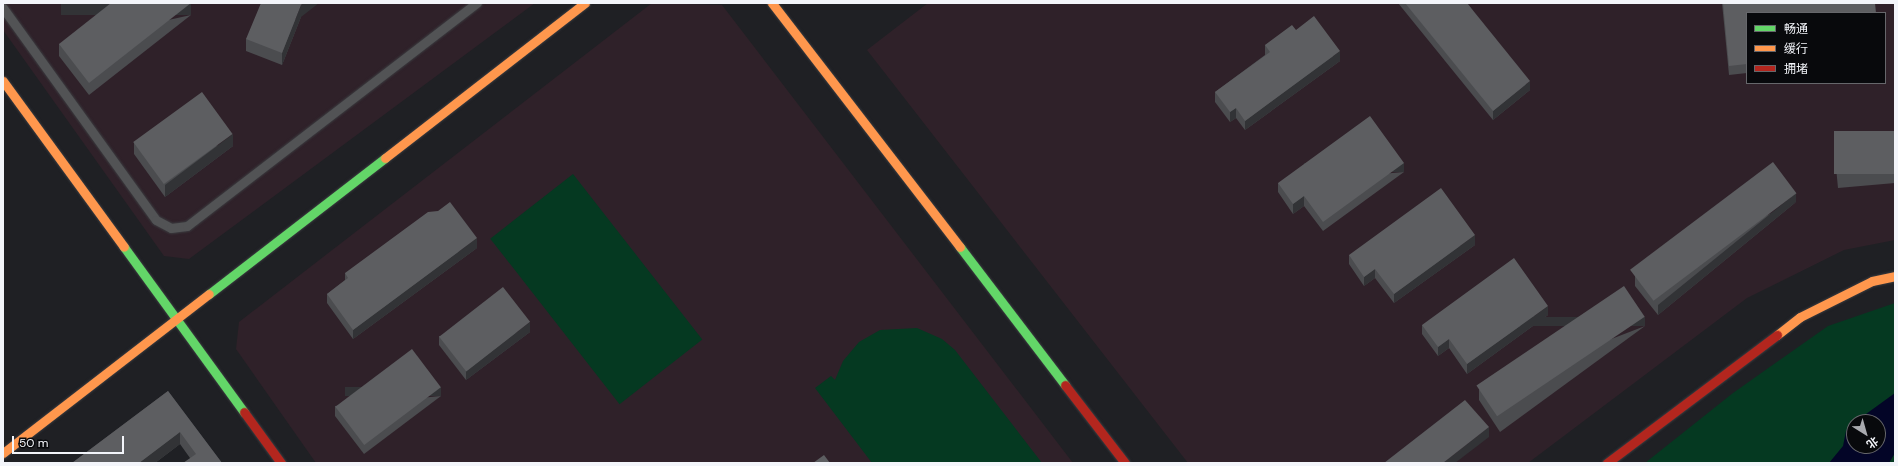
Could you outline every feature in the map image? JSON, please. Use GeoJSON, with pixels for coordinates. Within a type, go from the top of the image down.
{"type":"FeatureCollection","features":[{"type":"Feature","properties":{"kind":"street"},"geometry":{"type":"LineString","coordinates":[[3,453],[177,320],[585,3]]}},
{"type":"Feature","properties":{"kind":"street"},"geometry":{"type":"LineString","coordinates":[[772,3],[1125,463]]}},
{"type":"Feature","properties":{"kind":"street"},"geometry":{"type":"LineString","coordinates":[[3,81],[281,463]]}},
{"type":"Feature","properties":{"kind":"street"},"geometry":{"type":"LineString","coordinates":[[1607,463],[1800,317],[1872,281],[1895,276]]}},
{"type":"Feature","properties":{"kind":"lane"},"geometry":{"type":"LineString","coordinates":[[3,8],[156,220],[171,228],[187,226],[477,3]]}},
{"type":"Feature","properties":{"kind":"shaded area"},"geometry":{"type":"Polygon","coordinates":[[[3,3],[535,3],[189,259],[164,256],[3,30],[3,3]]]}},
{"type":"Feature","properties":{"kind":"shaded area"},"geometry":{"type":"Polygon","coordinates":[[[652,3],[722,5],[1073,463],[316,463],[236,349],[239,322],[652,3]]]}},
{"type":"Feature","properties":{"kind":"shaded area"},"geometry":{"type":"Polygon","coordinates":[[[928,3],[1895,3],[1895,240],[1844,250],[1747,298],[1528,463],[1188,463],[867,50],[928,3]]]}},
{"type":"Feature","properties":{"kind":"green space"},"geometry":{"type":"Polygon","coordinates":[[[573,174],[702,339],[620,404],[490,239],[573,174]]]}},
{"type":"Feature","properties":{"kind":"green space"},"geometry":{"type":"Polygon","coordinates":[[[1895,303],[1895,463],[1645,463],[1733,393],[1828,326],[1895,303]]]}},
{"type":"Feature","properties":{"kind":"green space"},"geometry":{"type":"Polygon","coordinates":[[[917,328],[942,339],[955,350],[1042,463],[872,463],[815,388],[831,376],[835,380],[843,361],[859,342],[880,330],[917,328]]]}},
{"type":"Feature","properties":{"kind":"water"},"geometry":{"type":"Polygon","coordinates":[[[1895,393],[1895,453],[1889,463],[1829,463],[1843,446],[1846,431],[1846,454],[1886,454],[1886,414],[1866,414],[1895,393]]]}},
{"type":"Feature","properties":{"kind":"building"},"geometry":{"type":"Polygon","coordinates":[[[111,3],[191,3],[89,83],[59,44],[111,3]]]}},
{"type":"Feature","properties":{"kind":"building"},"geometry":{"type":"Polygon","coordinates":[[[261,3],[303,3],[282,53],[246,39],[261,3]]]}},
{"type":"Feature","properties":{"kind":"building"},"geometry":{"type":"Polygon","coordinates":[[[1405,3],[1467,3],[1530,81],[1493,111],[1405,3]]]}},
{"type":"Feature","properties":{"kind":"building"},"geometry":{"type":"Polygon","coordinates":[[[1723,3],[1875,3],[1876,12],[1746,12],[1746,64],[1729,66],[1723,3]]]}},
{"type":"Feature","properties":{"kind":"building"},"geometry":{"type":"Polygon","coordinates":[[[1314,16],[1340,51],[1245,121],[1236,108],[1230,112],[1215,92],[1270,52],[1265,45],[1292,25],[1296,30],[1314,16]]]}},
{"type":"Feature","properties":{"kind":"building"},"geometry":{"type":"Polygon","coordinates":[[[202,92],[233,134],[164,184],[133,142],[202,92]]]}},
{"type":"Feature","properties":{"kind":"building"},"geometry":{"type":"Polygon","coordinates":[[[1370,116],[1404,163],[1323,222],[1304,196],[1293,204],[1278,183],[1370,116]]]}},
{"type":"Feature","properties":{"kind":"building"},"geometry":{"type":"Polygon","coordinates":[[[1834,131],[1895,131],[1895,174],[1834,174],[1834,131]]]}},
{"type":"Feature","properties":{"kind":"building"},"geometry":{"type":"Polygon","coordinates":[[[1773,162],[1796,193],[1654,301],[1630,270],[1773,162]]]}},
{"type":"Feature","properties":{"kind":"building"},"geometry":{"type":"Polygon","coordinates":[[[1441,188],[1475,235],[1394,294],[1375,269],[1364,277],[1349,255],[1441,188]]]}},
{"type":"Feature","properties":{"kind":"building"},"geometry":{"type":"Polygon","coordinates":[[[450,202],[477,238],[353,330],[327,294],[348,278],[345,273],[428,212],[438,211],[450,202]]]}},
{"type":"Feature","properties":{"kind":"building"},"geometry":{"type":"Polygon","coordinates":[[[1514,258],[1548,306],[1467,364],[1449,339],[1438,347],[1422,325],[1514,258]]]}},
{"type":"Feature","properties":{"kind":"building"},"geometry":{"type":"Polygon","coordinates":[[[1624,286],[1645,317],[1497,416],[1476,386],[1624,286]]]}},
{"type":"Feature","properties":{"kind":"building"},"geometry":{"type":"Polygon","coordinates":[[[503,287],[530,322],[466,372],[439,337],[503,287]]]}},
{"type":"Feature","properties":{"kind":"building"},"geometry":{"type":"Polygon","coordinates":[[[412,349],[441,387],[364,445],[335,407],[412,349]]]}},
{"type":"Feature","properties":{"kind":"building"},"geometry":{"type":"Polygon","coordinates":[[[168,391],[222,463],[183,463],[196,454],[180,432],[139,463],[72,463],[168,391]]]}},
{"type":"Feature","properties":{"kind":"building"},"geometry":{"type":"Polygon","coordinates":[[[1465,400],[1489,427],[1443,463],[1384,463],[1465,400]]]}},
{"type":"Feature","properties":{"kind":"building"},"geometry":{"type":"Polygon","coordinates":[[[824,455],[830,463],[813,463],[824,455]]]}},
{"type":"Feature","properties":{"kind":"traffic: fast"},"geometry":{"type":"LineString","coordinates":[[209,294],[385,158]]}},
{"type":"Feature","properties":{"kind":"traffic: fast"},"geometry":{"type":"LineString","coordinates":[[124,247],[244,412]]}},
{"type":"Feature","properties":{"kind":"traffic: fast"},"geometry":{"type":"LineString","coordinates":[[960,247],[1065,385]]}},
{"type":"Feature","properties":{"kind":"traffic: slow"},"geometry":{"type":"LineString","coordinates":[[385,158],[585,3]]}},
{"type":"Feature","properties":{"kind":"traffic: slow"},"geometry":{"type":"LineString","coordinates":[[772,3],[960,247]]}},
{"type":"Feature","properties":{"kind":"traffic: slow"},"geometry":{"type":"LineString","coordinates":[[3,81],[124,247]]}},
{"type":"Feature","properties":{"kind":"traffic: slow"},"geometry":{"type":"LineString","coordinates":[[1777,335],[1800,317],[1872,281],[1895,276]]}},
{"type":"Feature","properties":{"kind":"traffic: slow"},"geometry":{"type":"LineString","coordinates":[[3,453],[209,294]]}},
{"type":"Feature","properties":{"kind":"traffic: jam"},"geometry":{"type":"LineString","coordinates":[[1607,463],[1777,335]]}},
{"type":"Feature","properties":{"kind":"traffic: jam"},"geometry":{"type":"LineString","coordinates":[[1065,385],[1125,463]]}},
{"type":"Feature","properties":{"kind":"traffic: jam"},"geometry":{"type":"LineString","coordinates":[[244,412],[281,463]]}}]}
